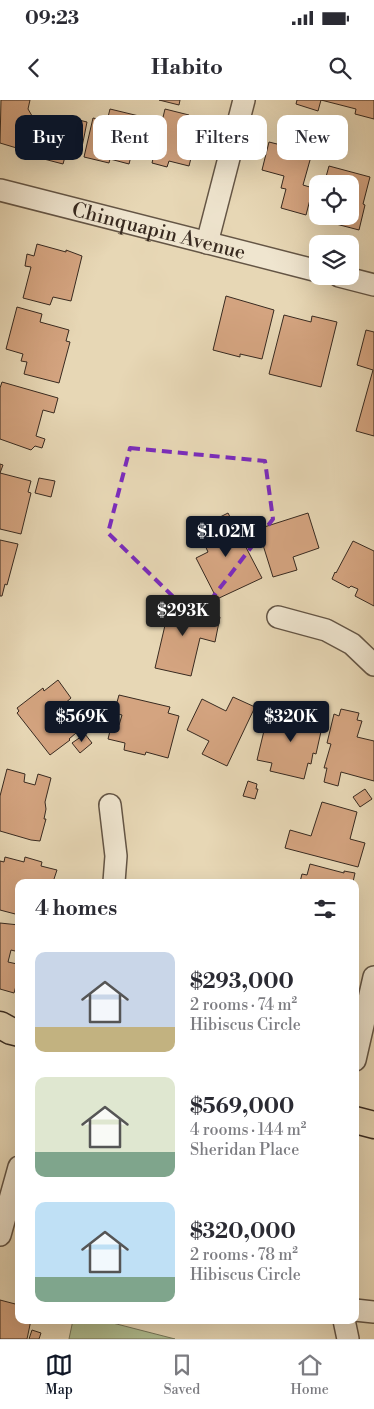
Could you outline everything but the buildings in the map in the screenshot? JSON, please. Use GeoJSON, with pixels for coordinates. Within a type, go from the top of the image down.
{"type":"FeatureCollection","features":[{"type":"Feature","properties":{"kind":"main road"},"geometry":{"type":"LineString","coordinates":[[359,1121],[374,1125]]}},
{"type":"Feature","properties":{"kind":"street"},"geometry":{"type":"LineString","coordinates":[[207,243],[244,100]]}},
{"type":"Feature","properties":{"kind":"street","name":"Chinquapin Avenue"},"geometry":{"type":"LineString","coordinates":[[0,190],[309,269]]}},
{"type":"Feature","properties":{"kind":"street"},"geometry":{"type":"LineString","coordinates":[[359,281],[374,285]]}},
{"type":"Feature","properties":{"kind":"street"},"geometry":{"type":"LineString","coordinates":[[278,617],[326,630],[352,644],[374,665]]}},
{"type":"Feature","properties":{"kind":"street"},"geometry":{"type":"LineString","coordinates":[[110,805],[116,856],[114,879]]}},
{"type":"Feature","properties":{"kind":"street"},"geometry":{"type":"LineString","coordinates":[[359,1043],[374,977]]}},
{"type":"Feature","properties":{"kind":"street"},"geometry":{"type":"LineString","coordinates":[[0,1235],[15,1181]]}},
{"type":"Feature","properties":{"kind":"street"},"geometry":{"type":"LineString","coordinates":[[359,1310],[374,1312]]}},
{"type":"Feature","properties":{"kind":"street"},"geometry":{"type":"LineString","coordinates":[[345,1324],[348,1339]]}},
{"type":"Feature","properties":{"kind":"highlighted area"},"geometry":{"type":"Polygon","coordinates":[[[130,448],[265,461],[273,519],[196,619],[108,533],[130,448]]]}},
{"type":"Feature","properties":{"kind":"green space"},"geometry":{"type":"Polygon","coordinates":[[[72,1324],[117,1324],[175,1339],[69,1339],[72,1324]]]}}]}
